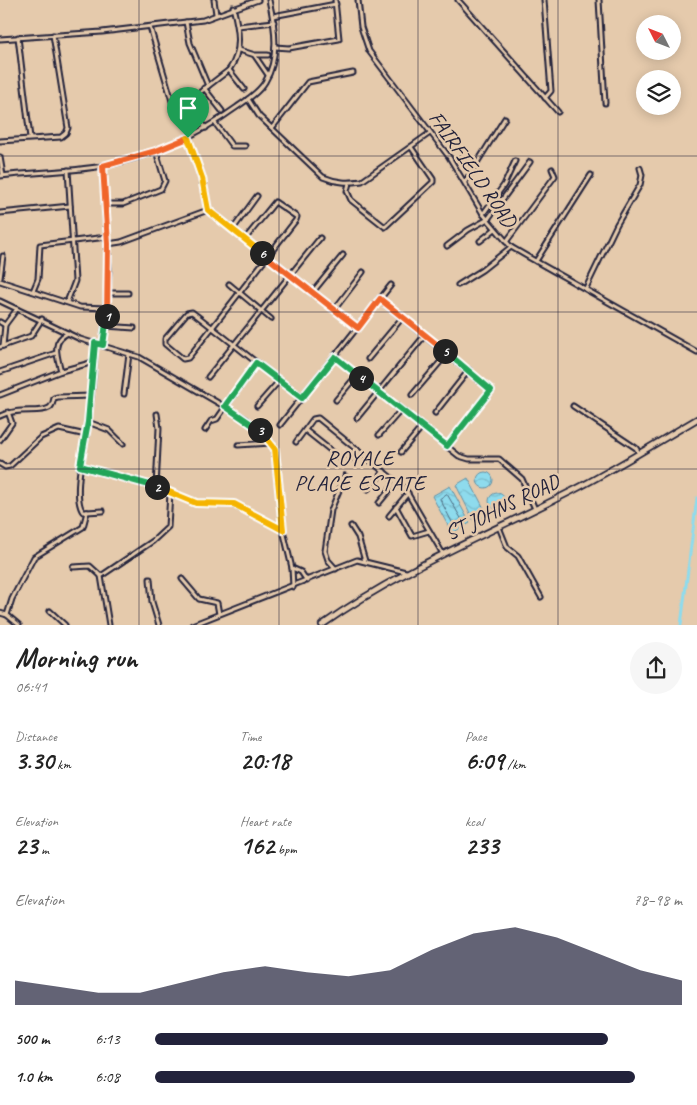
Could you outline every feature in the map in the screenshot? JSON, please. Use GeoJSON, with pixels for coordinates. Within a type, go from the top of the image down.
{"type":"FeatureCollection","features":[{"type":"Feature","properties":{"kind":"main road","name":"ST JOHNS ROAD"},"geometry":{"type":"LineString","coordinates":[[322,625],[366,595],[443,554],[535,510],[639,453],[697,418]]}},
{"type":"Feature","properties":{"kind":"street"},"geometry":{"type":"LineString","coordinates":[[214,0],[216,14]]}},
{"type":"Feature","properties":{"kind":"street"},"geometry":{"type":"LineString","coordinates":[[0,39],[150,27],[186,22],[258,0]]}},
{"type":"Feature","properties":{"kind":"street"},"geometry":{"type":"LineString","coordinates":[[0,157],[1,176],[103,166],[156,151],[188,138],[206,128],[248,99],[261,87],[268,75],[275,48],[274,22],[269,0]]}},
{"type":"Feature","properties":{"kind":"street","name":"FAIRFIELD ROAD"},"geometry":{"type":"LineString","coordinates":[[358,0],[361,27],[369,51],[449,157],[484,214],[506,242],[511,247],[697,352]]}},
{"type":"Feature","properties":{"kind":"street"},"geometry":{"type":"LineString","coordinates":[[458,0],[558,112]]}},
{"type":"Feature","properties":{"kind":"street"},"geometry":{"type":"LineString","coordinates":[[544,0],[551,91],[545,98]]}},
{"type":"Feature","properties":{"kind":"street"},"geometry":{"type":"LineString","coordinates":[[599,0],[605,103]]}},
{"type":"Feature","properties":{"kind":"street"},"geometry":{"type":"LineString","coordinates":[[273,16],[335,2],[340,35],[339,40],[335,41],[290,48],[275,48]]}},
{"type":"Feature","properties":{"kind":"street"},"geometry":{"type":"LineString","coordinates":[[150,27],[172,101],[177,104],[186,103],[229,70],[239,50],[238,26],[233,7]]}},
{"type":"Feature","properties":{"kind":"street"},"geometry":{"type":"LineString","coordinates":[[186,22],[190,43],[208,86]]}},
{"type":"Feature","properties":{"kind":"street"},"geometry":{"type":"LineString","coordinates":[[238,26],[274,22]]}},
{"type":"Feature","properties":{"kind":"street"},"geometry":{"type":"LineString","coordinates":[[0,141],[61,136],[66,133],[68,128],[53,35]]}},
{"type":"Feature","properties":{"kind":"street"},"geometry":{"type":"LineString","coordinates":[[18,37],[30,138]]}},
{"type":"Feature","properties":{"kind":"street"},"geometry":{"type":"LineString","coordinates":[[239,50],[255,55],[268,55]]}},
{"type":"Feature","properties":{"kind":"street"},"geometry":{"type":"LineString","coordinates":[[255,55],[268,75]]}},
{"type":"Feature","properties":{"kind":"street"},"geometry":{"type":"LineString","coordinates":[[229,70],[244,89]]}},
{"type":"Feature","properties":{"kind":"street"},"geometry":{"type":"LineString","coordinates":[[272,128],[308,82],[353,73]]}},
{"type":"Feature","properties":{"kind":"street"},"geometry":{"type":"LineString","coordinates":[[204,88],[222,111]]}},
{"type":"Feature","properties":{"kind":"street"},"geometry":{"type":"LineString","coordinates":[[248,99],[259,116],[323,177],[349,183],[362,181],[430,133]]}},
{"type":"Feature","properties":{"kind":"street"},"geometry":{"type":"LineString","coordinates":[[186,103],[206,128]]}},
{"type":"Feature","properties":{"kind":"street"},"geometry":{"type":"LineString","coordinates":[[465,182],[505,118]]}},
{"type":"Feature","properties":{"kind":"street"},"geometry":{"type":"LineString","coordinates":[[214,123],[232,146],[245,146]]}},
{"type":"Feature","properties":{"kind":"street"},"geometry":{"type":"LineString","coordinates":[[188,138],[202,178],[208,210],[312,294],[358,328]]}},
{"type":"Feature","properties":{"kind":"street"},"geometry":{"type":"LineString","coordinates":[[349,183],[347,191],[352,200],[385,227],[434,179],[411,147]]}},
{"type":"Feature","properties":{"kind":"street"},"geometry":{"type":"LineString","coordinates":[[105,204],[123,204],[160,189],[165,181],[156,151]]}},
{"type":"Feature","properties":{"kind":"street"},"geometry":{"type":"LineString","coordinates":[[484,214],[509,177],[514,161]]}},
{"type":"Feature","properties":{"kind":"street"},"geometry":{"type":"LineString","coordinates":[[447,246],[468,230],[488,219],[530,162]]}},
{"type":"Feature","properties":{"kind":"street"},"geometry":{"type":"LineString","coordinates":[[103,166],[109,292],[103,345]]}},
{"type":"Feature","properties":{"kind":"street"},"geometry":{"type":"LineString","coordinates":[[586,288],[617,224],[640,185],[642,175],[640,168]]}},
{"type":"Feature","properties":{"kind":"street"},"geometry":{"type":"LineString","coordinates":[[506,242],[555,176],[552,169]]}},
{"type":"Feature","properties":{"kind":"street"},"geometry":{"type":"LineString","coordinates":[[66,302],[75,281],[68,170]]}},
{"type":"Feature","properties":{"kind":"street"},"geometry":{"type":"LineString","coordinates":[[536,261],[591,175]]}},
{"type":"Feature","properties":{"kind":"street"},"geometry":{"type":"LineString","coordinates":[[233,229],[257,196]]}},
{"type":"Feature","properties":{"kind":"street"},"geometry":{"type":"LineString","coordinates":[[244,239],[275,202],[295,214],[296,220],[239,292],[212,328],[188,358],[183,359],[164,342],[189,311],[212,328],[234,344],[302,398]]}},
{"type":"Feature","properties":{"kind":"street"},"geometry":{"type":"LineString","coordinates":[[0,213],[70,206]]}},
{"type":"Feature","properties":{"kind":"street"},"geometry":{"type":"LineString","coordinates":[[108,244],[121,242],[208,210]]}},
{"type":"Feature","properties":{"kind":"street"},"geometry":{"type":"LineString","coordinates":[[480,241],[495,229]]}},
{"type":"Feature","properties":{"kind":"street"},"geometry":{"type":"LineString","coordinates":[[33,291],[38,279],[40,245],[107,237]]}},
{"type":"Feature","properties":{"kind":"street"},"geometry":{"type":"LineString","coordinates":[[208,377],[320,238]]}},
{"type":"Feature","properties":{"kind":"street"},"geometry":{"type":"LineString","coordinates":[[458,285],[474,276],[511,247]]}},
{"type":"Feature","properties":{"kind":"street"},"geometry":{"type":"LineString","coordinates":[[312,294],[343,255]]}},
{"type":"Feature","properties":{"kind":"street"},"geometry":{"type":"LineString","coordinates":[[3,256],[0,279],[80,307],[107,308]]}},
{"type":"Feature","properties":{"kind":"street"},"geometry":{"type":"LineString","coordinates":[[334,310],[363,272]]}},
{"type":"Feature","properties":{"kind":"street"},"geometry":{"type":"LineString","coordinates":[[229,284],[271,319]]}},
{"type":"Feature","properties":{"kind":"street"},"geometry":{"type":"LineString","coordinates":[[280,425],[391,285]]}},
{"type":"Feature","properties":{"kind":"street"},"geometry":{"type":"LineString","coordinates":[[109,292],[128,293]]}},
{"type":"Feature","properties":{"kind":"street"},"geometry":{"type":"LineString","coordinates":[[380,299],[469,370],[491,390],[447,446]]}},
{"type":"Feature","properties":{"kind":"street"},"geometry":{"type":"LineString","coordinates":[[0,301],[42,319],[68,333],[139,357],[246,419],[271,443],[276,460],[283,530],[292,568],[294,587]]}},
{"type":"Feature","properties":{"kind":"street"},"geometry":{"type":"LineString","coordinates":[[17,309],[5,325],[1,346],[31,336],[42,319]]}},
{"type":"Feature","properties":{"kind":"street"},"geometry":{"type":"LineString","coordinates":[[368,359],[402,318]]}},
{"type":"Feature","properties":{"kind":"street"},"geometry":{"type":"LineString","coordinates":[[0,322],[5,325]]}},
{"type":"Feature","properties":{"kind":"street"},"geometry":{"type":"LineString","coordinates":[[106,326],[134,328]]}},
{"type":"Feature","properties":{"kind":"street"},"geometry":{"type":"LineString","coordinates":[[61,371],[56,353],[58,338],[68,333]]}},
{"type":"Feature","properties":{"kind":"street"},"geometry":{"type":"LineString","coordinates":[[357,418],[425,335]]}},
{"type":"Feature","properties":{"kind":"street"},"geometry":{"type":"LineString","coordinates":[[95,343],[88,422],[80,466],[81,508],[83,512],[103,510]]}},
{"type":"Feature","properties":{"kind":"street"},"geometry":{"type":"LineString","coordinates":[[0,372],[56,353]]}},
{"type":"Feature","properties":{"kind":"street"},"geometry":{"type":"LineString","coordinates":[[412,395],[448,353]]}},
{"type":"Feature","properties":{"kind":"street"},"geometry":{"type":"LineString","coordinates":[[124,394],[129,354]]}},
{"type":"Feature","properties":{"kind":"street"},"geometry":{"type":"LineString","coordinates":[[335,357],[459,456],[469,459],[499,459],[522,479],[535,510]]}},
{"type":"Feature","properties":{"kind":"street"},"geometry":{"type":"LineString","coordinates":[[0,394],[61,371],[94,362]]}},
{"type":"Feature","properties":{"kind":"street"},"geometry":{"type":"LineString","coordinates":[[204,430],[211,421],[217,419],[256,363]]}},
{"type":"Feature","properties":{"kind":"street"},"geometry":{"type":"LineString","coordinates":[[435,413],[469,370]]}},
{"type":"Feature","properties":{"kind":"street"},"geometry":{"type":"LineString","coordinates":[[336,400],[357,375]]}},
{"type":"Feature","properties":{"kind":"street"},"geometry":{"type":"LineString","coordinates":[[257,406],[279,381]]}},
{"type":"Feature","properties":{"kind":"street"},"geometry":{"type":"LineString","coordinates":[[0,416],[8,412],[47,409],[52,405],[54,398],[58,396],[91,396]]}},
{"type":"Feature","properties":{"kind":"street"},"geometry":{"type":"LineString","coordinates":[[574,406],[636,448],[639,453]]}},
{"type":"Feature","properties":{"kind":"street"},"geometry":{"type":"LineString","coordinates":[[380,435],[401,410]]}},
{"type":"Feature","properties":{"kind":"street"},"geometry":{"type":"LineString","coordinates":[[0,440],[12,423],[8,412]]}},
{"type":"Feature","properties":{"kind":"street"},"geometry":{"type":"LineString","coordinates":[[156,486],[159,428],[157,414]]}},
{"type":"Feature","properties":{"kind":"street"},"geometry":{"type":"LineString","coordinates":[[296,442],[314,419],[318,418],[397,481],[408,493],[443,554]]}},
{"type":"Feature","properties":{"kind":"street"},"geometry":{"type":"LineString","coordinates":[[88,422],[109,430],[123,444]]}},
{"type":"Feature","properties":{"kind":"street"},"geometry":{"type":"LineString","coordinates":[[401,452],[422,427]]}},
{"type":"Feature","properties":{"kind":"street"},"geometry":{"type":"LineString","coordinates":[[0,464],[5,467],[10,466],[41,437],[59,429],[86,435]]}},
{"type":"Feature","properties":{"kind":"street"},"geometry":{"type":"LineString","coordinates":[[305,430],[344,461],[350,459],[357,449]]}},
{"type":"Feature","properties":{"kind":"street"},"geometry":{"type":"LineString","coordinates":[[238,445],[271,443]]}},
{"type":"Feature","properties":{"kind":"street"},"geometry":{"type":"LineString","coordinates":[[80,466],[156,486],[196,503],[234,504],[283,530]]}},
{"type":"Feature","properties":{"kind":"street"},"geometry":{"type":"LineString","coordinates":[[368,489],[384,471]]}},
{"type":"Feature","properties":{"kind":"street"},"geometry":{"type":"LineString","coordinates":[[336,569],[328,560],[325,551],[331,510],[345,476]]}},
{"type":"Feature","properties":{"kind":"street"},"geometry":{"type":"LineString","coordinates":[[379,503],[397,481]]}},
{"type":"Feature","properties":{"kind":"street"},"geometry":{"type":"LineString","coordinates":[[101,576],[153,541],[168,527],[170,493]]}},
{"type":"Feature","properties":{"kind":"street"},"geometry":{"type":"LineString","coordinates":[[388,516],[408,493]]}},
{"type":"Feature","properties":{"kind":"street"},"geometry":{"type":"LineString","coordinates":[[396,507],[412,536],[429,531]]}},
{"type":"Feature","properties":{"kind":"street"},"geometry":{"type":"LineString","coordinates":[[7,615],[12,599],[34,557],[83,527],[87,512]]}},
{"type":"Feature","properties":{"kind":"street"},"geometry":{"type":"LineString","coordinates":[[351,526],[358,537],[365,561]]}},
{"type":"Feature","properties":{"kind":"street"},"geometry":{"type":"LineString","coordinates":[[499,527],[506,547],[518,556],[541,597]]}},
{"type":"Feature","properties":{"kind":"street"},"geometry":{"type":"LineString","coordinates":[[192,625],[294,587],[357,560],[390,570],[410,572]]}},
{"type":"Feature","properties":{"kind":"street"},"geometry":{"type":"LineString","coordinates":[[73,567],[90,566],[101,576],[109,625]]}},
{"type":"Feature","properties":{"kind":"street"},"geometry":{"type":"LineString","coordinates":[[292,568],[314,579]]}},
{"type":"Feature","properties":{"kind":"street"},"geometry":{"type":"LineString","coordinates":[[303,574],[307,581]]}},
{"type":"Feature","properties":{"kind":"street"},"geometry":{"type":"LineString","coordinates":[[150,579],[152,602],[159,625]]}},
{"type":"Feature","properties":{"kind":"street"},"geometry":{"type":"LineString","coordinates":[[182,579],[199,599],[217,603],[219,614]]}},
{"type":"Feature","properties":{"kind":"street"},"geometry":{"type":"LineString","coordinates":[[50,611],[65,625]]}},
{"type":"Feature","properties":{"kind":"street"},"geometry":{"type":"LineString","coordinates":[[0,613],[7,615],[19,625]]}},
{"type":"Feature","properties":{"kind":"water"},"geometry":{"type":"Polygon","coordinates":[[[482,472],[488,472],[493,477],[491,486],[482,488],[477,483],[477,477],[482,472]]]}},
{"type":"Feature","properties":{"kind":"water"},"geometry":{"type":"Polygon","coordinates":[[[468,478],[488,516],[475,523],[456,485],[468,478]]]}},
{"type":"Feature","properties":{"kind":"water"},"geometry":{"type":"Polygon","coordinates":[[[450,486],[470,523],[452,533],[432,496],[450,486]]]}},
{"type":"Feature","properties":{"kind":"water"},"geometry":{"type":"Polygon","coordinates":[[[497,493],[505,501],[497,509],[489,501],[497,493]]]}},
{"type":"Feature","properties":{"kind":"waterway"},"geometry":{"type":"LineString","coordinates":[[681,625],[697,498]]}},
{"type":"Feature","properties":{"kind":"district","name":"ROYALE PLACE ESTATE"},"geometry":{"type":"Point","coordinates":[360,470]}},
{"type":"Feature","properties":{"kind":"route"},"geometry":{"type":"LineString","coordinates":[[188,138],[207,194],[208,210],[312,294],[358,328],[380,299],[489,386],[491,390],[447,446],[335,357],[302,398],[256,363],[225,406],[246,419],[263,433],[275,449],[283,530],[234,504],[226,502],[196,503],[156,486],[80,466],[86,439],[95,343],[103,345],[109,292],[103,166],[156,151],[188,138]]}}]}
